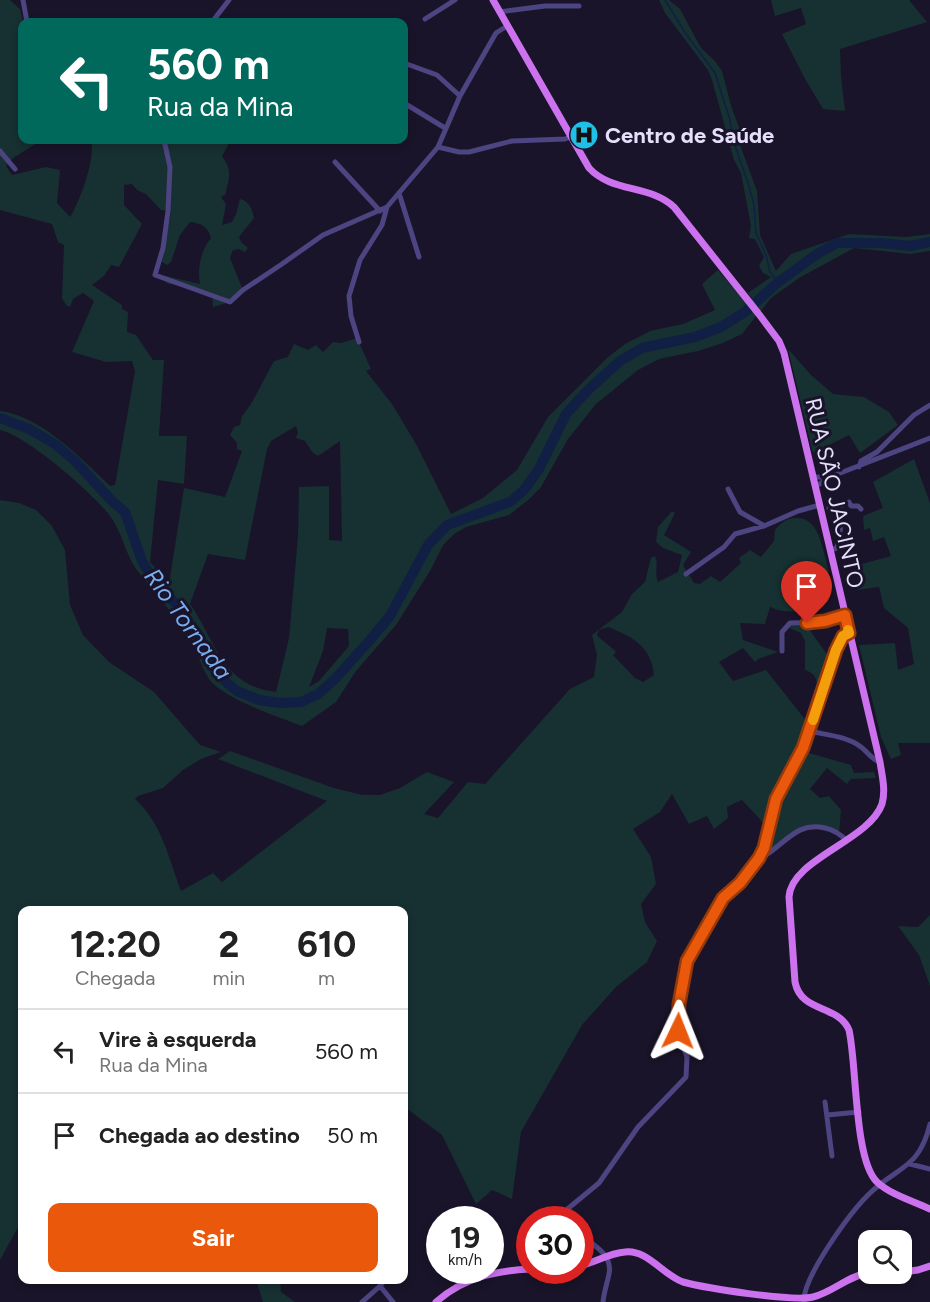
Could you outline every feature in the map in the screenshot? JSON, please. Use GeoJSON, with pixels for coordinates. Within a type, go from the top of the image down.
{"type":"FeatureCollection","features":[{"type":"Feature","properties":{"kind":"main road","name":"RUA SÃO JACINTO"},"geometry":{"type":"LineString","coordinates":[[493,0],[589,168],[602,180],[651,193],[669,202],[682,215],[748,299],[779,341],[784,353],[880,762],[884,791],[882,804],[869,822],[794,880],[790,889],[797,991],[805,1001],[834,1013],[846,1024],[850,1038],[864,1159],[872,1176],[880,1184]]}},
{"type":"Feature","properties":{"kind":"main road"},"geometry":{"type":"LineString","coordinates":[[880,1184],[930,1209]]}},
{"type":"Feature","properties":{"kind":"main road"},"geometry":{"type":"LineString","coordinates":[[594,1262],[622,1252],[635,1252],[669,1276],[686,1283],[804,1300],[817,1296],[858,1275]]}},
{"type":"Feature","properties":{"kind":"main road"},"geometry":{"type":"LineString","coordinates":[[912,1271],[930,1266]]}},
{"type":"Feature","properties":{"kind":"main road"},"geometry":{"type":"LineString","coordinates":[[436,1302],[454,1288],[478,1277],[516,1271]]}},
{"type":"Feature","properties":{"kind":"street"},"geometry":{"type":"LineString","coordinates":[[23,0],[26,18]]}},
{"type":"Feature","properties":{"kind":"street"},"geometry":{"type":"LineString","coordinates":[[215,18],[229,0]]}},
{"type":"Feature","properties":{"kind":"street"},"geometry":{"type":"LineString","coordinates":[[425,19],[455,0]]}},
{"type":"Feature","properties":{"kind":"street"},"geometry":{"type":"LineString","coordinates":[[499,12],[545,6],[579,6]]}},
{"type":"Feature","properties":{"kind":"street"},"geometry":{"type":"LineString","coordinates":[[165,144],[170,167],[168,211],[163,248],[155,275],[230,302],[243,290],[323,235],[387,207],[438,147],[460,96],[496,33],[507,26]]}},
{"type":"Feature","properties":{"kind":"street"},"geometry":{"type":"LineString","coordinates":[[408,64],[436,75],[460,96]]}},
{"type":"Feature","properties":{"kind":"street"},"geometry":{"type":"LineString","coordinates":[[408,106],[446,128]]}},
{"type":"Feature","properties":{"kind":"street"},"geometry":{"type":"LineString","coordinates":[[438,147],[469,152],[512,141],[570,137]]}},
{"type":"Feature","properties":{"kind":"street"},"geometry":{"type":"LineString","coordinates":[[0,151],[15,169]]}},
{"type":"Feature","properties":{"kind":"street"},"geometry":{"type":"LineString","coordinates":[[335,162],[380,211]]}},
{"type":"Feature","properties":{"kind":"street"},"geometry":{"type":"LineString","coordinates":[[399,193],[419,257]]}},
{"type":"Feature","properties":{"kind":"street"},"geometry":{"type":"LineString","coordinates":[[359,342],[351,316],[349,296],[360,260],[382,225],[387,207]]}},
{"type":"Feature","properties":{"kind":"street"},"geometry":{"type":"LineString","coordinates":[[859,467],[861,461],[877,452],[914,415],[930,405]]}},
{"type":"Feature","properties":{"kind":"street"},"geometry":{"type":"LineString","coordinates":[[815,487],[830,477],[930,438]]}},
{"type":"Feature","properties":{"kind":"street"},"geometry":{"type":"LineString","coordinates":[[813,477],[830,477]]}},
{"type":"Feature","properties":{"kind":"street"},"geometry":{"type":"LineString","coordinates":[[728,489],[740,512],[764,526]]}},
{"type":"Feature","properties":{"kind":"street"},"geometry":{"type":"LineString","coordinates":[[830,550],[837,548],[841,525],[839,516],[832,508],[849,502],[851,506],[858,506],[861,510]]}},
{"type":"Feature","properties":{"kind":"street"},"geometry":{"type":"LineString","coordinates":[[686,574],[724,547],[735,534],[764,526],[819,505]]}},
{"type":"Feature","properties":{"kind":"street"},"geometry":{"type":"LineString","coordinates":[[782,651],[782,632],[790,623],[825,621],[845,615]]}},
{"type":"Feature","properties":{"kind":"street"},"geometry":{"type":"LineString","coordinates":[[571,1206],[599,1183],[638,1127],[686,1077],[687,1057],[678,1031],[679,1004],[687,961],[723,898],[740,883],[760,856],[776,799],[803,748],[836,650],[843,636],[849,633]]}},
{"type":"Feature","properties":{"kind":"street"},"geometry":{"type":"LineString","coordinates":[[809,731],[848,740],[880,762]]}},
{"type":"Feature","properties":{"kind":"street"},"geometry":{"type":"LineString","coordinates":[[760,856],[766,855],[795,831],[807,826],[829,829],[846,840]]}},
{"type":"Feature","properties":{"kind":"street"},"geometry":{"type":"LineString","coordinates":[[825,1102],[832,1156]]}},
{"type":"Feature","properties":{"kind":"street"},"geometry":{"type":"LineString","coordinates":[[827,1115],[859,1112]]}},
{"type":"Feature","properties":{"kind":"street"},"geometry":{"type":"LineString","coordinates":[[804,1300],[807,1285],[823,1256],[867,1196],[880,1184],[910,1164],[922,1150],[930,1124]]}},
{"type":"Feature","properties":{"kind":"street"},"geometry":{"type":"LineString","coordinates":[[910,1164],[930,1169]]}},
{"type":"Feature","properties":{"kind":"street"},"geometry":{"type":"LineString","coordinates":[[594,1247],[607,1258],[610,1269],[603,1302]]}},
{"type":"Feature","properties":{"kind":"street"},"geometry":{"type":"LineString","coordinates":[[362,1302],[380,1286],[393,1302]]}},
{"type":"Feature","properties":{"kind":"green space"},"geometry":{"type":"Polygon","coordinates":[[[0,0],[10,0],[20,9],[22,18],[18,18],[18,144],[36,144],[13,158],[6,166],[12,175],[46,167],[60,170],[57,203],[70,217],[89,168],[92,144],[229,144],[222,156],[228,166],[229,175],[225,195],[221,197],[226,204],[222,225],[232,222],[240,199],[250,206],[254,218],[239,237],[248,248],[245,252],[239,249],[233,250],[230,258],[243,290],[230,302],[213,307],[212,293],[166,283],[166,276],[200,284],[201,260],[211,238],[208,231],[198,223],[190,222],[180,235],[171,262],[167,265],[162,262],[171,211],[161,210],[146,194],[137,190],[132,184],[124,185],[124,205],[142,224],[119,267],[111,265],[104,276],[92,285],[122,305],[122,309],[128,312],[127,332],[136,335],[153,360],[164,360],[159,436],[187,436],[184,484],[158,480],[150,562],[169,584],[184,488],[225,497],[242,451],[237,449],[237,443],[230,435],[234,427],[240,425],[242,416],[274,361],[288,357],[294,344],[308,350],[316,345],[323,352],[333,342],[341,343],[357,338],[371,369],[366,371],[392,404],[416,444],[451,514],[483,498],[517,470],[548,417],[608,357],[625,344],[650,331],[683,324],[715,310],[702,284],[718,270],[757,315],[742,334],[723,343],[659,359],[638,370],[596,404],[568,439],[541,487],[528,500],[509,515],[466,527],[454,534],[443,545],[430,571],[396,625],[356,671],[336,702],[302,726],[252,707],[217,687],[206,674],[184,629],[136,569],[114,522],[102,506],[75,480],[26,442],[0,430],[0,411],[30,421],[60,440],[110,486],[115,485],[135,371],[132,361],[106,362],[72,352],[94,301],[83,293],[73,299],[70,307],[62,298],[64,245],[58,242],[52,224],[0,210],[0,0]],[[296,426],[271,441],[267,449],[245,560],[208,554],[190,604],[222,660],[232,671],[243,681],[258,688],[276,692],[289,638],[298,536],[299,487],[329,486],[329,540],[342,541],[340,441],[318,456],[313,453],[305,441],[296,438],[298,432],[296,426]],[[327,628],[323,651],[309,687],[319,681],[349,646],[348,629],[327,628]]]}},
{"type":"Feature","properties":{"kind":"green space"},"geometry":{"type":"Polygon","coordinates":[[[659,0],[669,0],[680,9],[701,48],[722,71],[741,132],[739,142],[757,191],[760,235],[776,271],[791,254],[849,234],[907,237],[930,234],[930,251],[910,254],[854,248],[799,278],[771,298],[761,311],[748,293],[771,277],[763,273],[759,266],[764,257],[755,239],[749,238],[751,226],[741,173],[734,160],[712,80],[708,70],[665,13],[659,0]]]}},
{"type":"Feature","properties":{"kind":"green space"},"geometry":{"type":"Polygon","coordinates":[[[771,0],[909,0],[927,22],[840,49],[845,111],[823,109],[782,34],[806,24],[801,8],[775,16],[771,0]]]}},
{"type":"Feature","properties":{"kind":"green space"},"geometry":{"type":"Polygon","coordinates":[[[788,349],[811,375],[833,394],[864,397],[889,412],[898,425],[860,453],[849,435],[813,453],[788,349]]]}},
{"type":"Feature","properties":{"kind":"green space"},"geometry":{"type":"Polygon","coordinates":[[[914,459],[930,503],[930,743],[898,743],[901,755],[891,759],[881,737],[859,645],[895,643],[898,670],[914,664],[908,628],[884,608],[879,587],[857,590],[858,565],[891,556],[884,537],[873,541],[870,528],[864,530],[863,516],[883,508],[873,482],[914,459]]]}},
{"type":"Feature","properties":{"kind":"green space"},"geometry":{"type":"Polygon","coordinates":[[[0,500],[19,503],[36,510],[52,526],[65,550],[70,605],[83,635],[109,662],[154,692],[200,745],[221,752],[201,759],[183,770],[163,788],[135,799],[158,830],[181,891],[213,873],[222,882],[327,801],[218,759],[230,751],[334,788],[362,795],[380,795],[400,788],[427,772],[454,782],[424,814],[438,818],[468,782],[485,784],[570,689],[594,677],[597,655],[592,635],[622,612],[632,594],[645,582],[651,558],[655,556],[656,559],[658,582],[678,572],[682,555],[663,548],[656,542],[658,527],[672,511],[675,513],[664,535],[691,552],[683,565],[694,583],[700,584],[711,576],[720,582],[741,563],[739,558],[750,550],[761,557],[774,541],[775,530],[786,520],[804,519],[816,529],[829,572],[798,580],[816,609],[787,611],[770,607],[765,624],[740,623],[743,640],[778,652],[755,662],[743,648],[719,662],[733,681],[766,670],[811,727],[802,751],[851,765],[854,773],[874,772],[876,778],[851,779],[847,784],[827,768],[810,789],[820,798],[829,796],[841,810],[839,834],[806,826],[772,851],[760,856],[768,828],[742,800],[727,807],[728,818],[714,829],[707,816],[689,824],[672,794],[660,812],[633,829],[651,857],[656,884],[641,904],[645,922],[657,941],[647,962],[616,987],[582,1025],[521,1132],[512,1199],[492,1190],[476,1204],[442,1135],[408,1110],[408,906],[18,906],[18,1227],[0,1260],[0,500]],[[608,627],[599,630],[597,635],[616,652],[613,655],[635,678],[643,682],[654,675],[652,665],[645,650],[633,639],[608,627]]]}},
{"type":"Feature","properties":{"kind":"green space"},"geometry":{"type":"Polygon","coordinates":[[[790,623],[807,623],[832,661],[818,705],[814,701],[816,679],[814,675],[805,670],[805,641],[801,633],[787,627],[790,623]]]}},
{"type":"Feature","properties":{"kind":"green space"},"geometry":{"type":"Polygon","coordinates":[[[930,915],[930,986],[919,955],[898,926],[918,927],[930,915]]]}},
{"type":"Feature","properties":{"kind":"green space"},"geometry":{"type":"Polygon","coordinates":[[[257,1284],[280,1284],[281,1292],[295,1302],[263,1302],[257,1284]]]}},
{"type":"Feature","properties":{"kind":"waterway"},"geometry":{"type":"LineString","coordinates":[[665,0],[686,34],[715,73],[754,205],[756,233],[766,255],[770,272],[778,282]]}},
{"type":"Feature","properties":{"kind":"waterway","name":"Rio Tornada"},"geometry":{"type":"LineString","coordinates":[[0,418],[29,429],[55,444],[125,512],[142,561],[156,584],[177,605],[200,638],[226,682],[237,691],[259,700],[280,703],[301,702],[318,694],[334,680],[390,616],[428,545],[447,525],[510,502],[524,490],[539,469],[566,414],[620,361],[642,348],[695,337],[721,327],[745,312],[776,284],[817,254],[837,243],[881,243],[910,246],[930,242]]}},
{"type":"Feature","properties":{"kind":"slow traffic"},"geometry":{"type":"LineString","coordinates":[[813,720],[836,650],[843,636],[849,633],[848,630]]}},
{"type":"Feature","properties":{"kind":"place","name":"Centro de Saúde"},"geometry":{"type":"Point","coordinates":[584,135]}},
{"type":"Feature","properties":{"kind":"route"},"geometry":{"type":"LineString","coordinates":[[678,1031],[679,1004],[687,961],[723,898],[740,883],[764,848],[776,799],[803,748],[836,650],[843,636],[849,633],[845,615],[807,623]]}}]}
